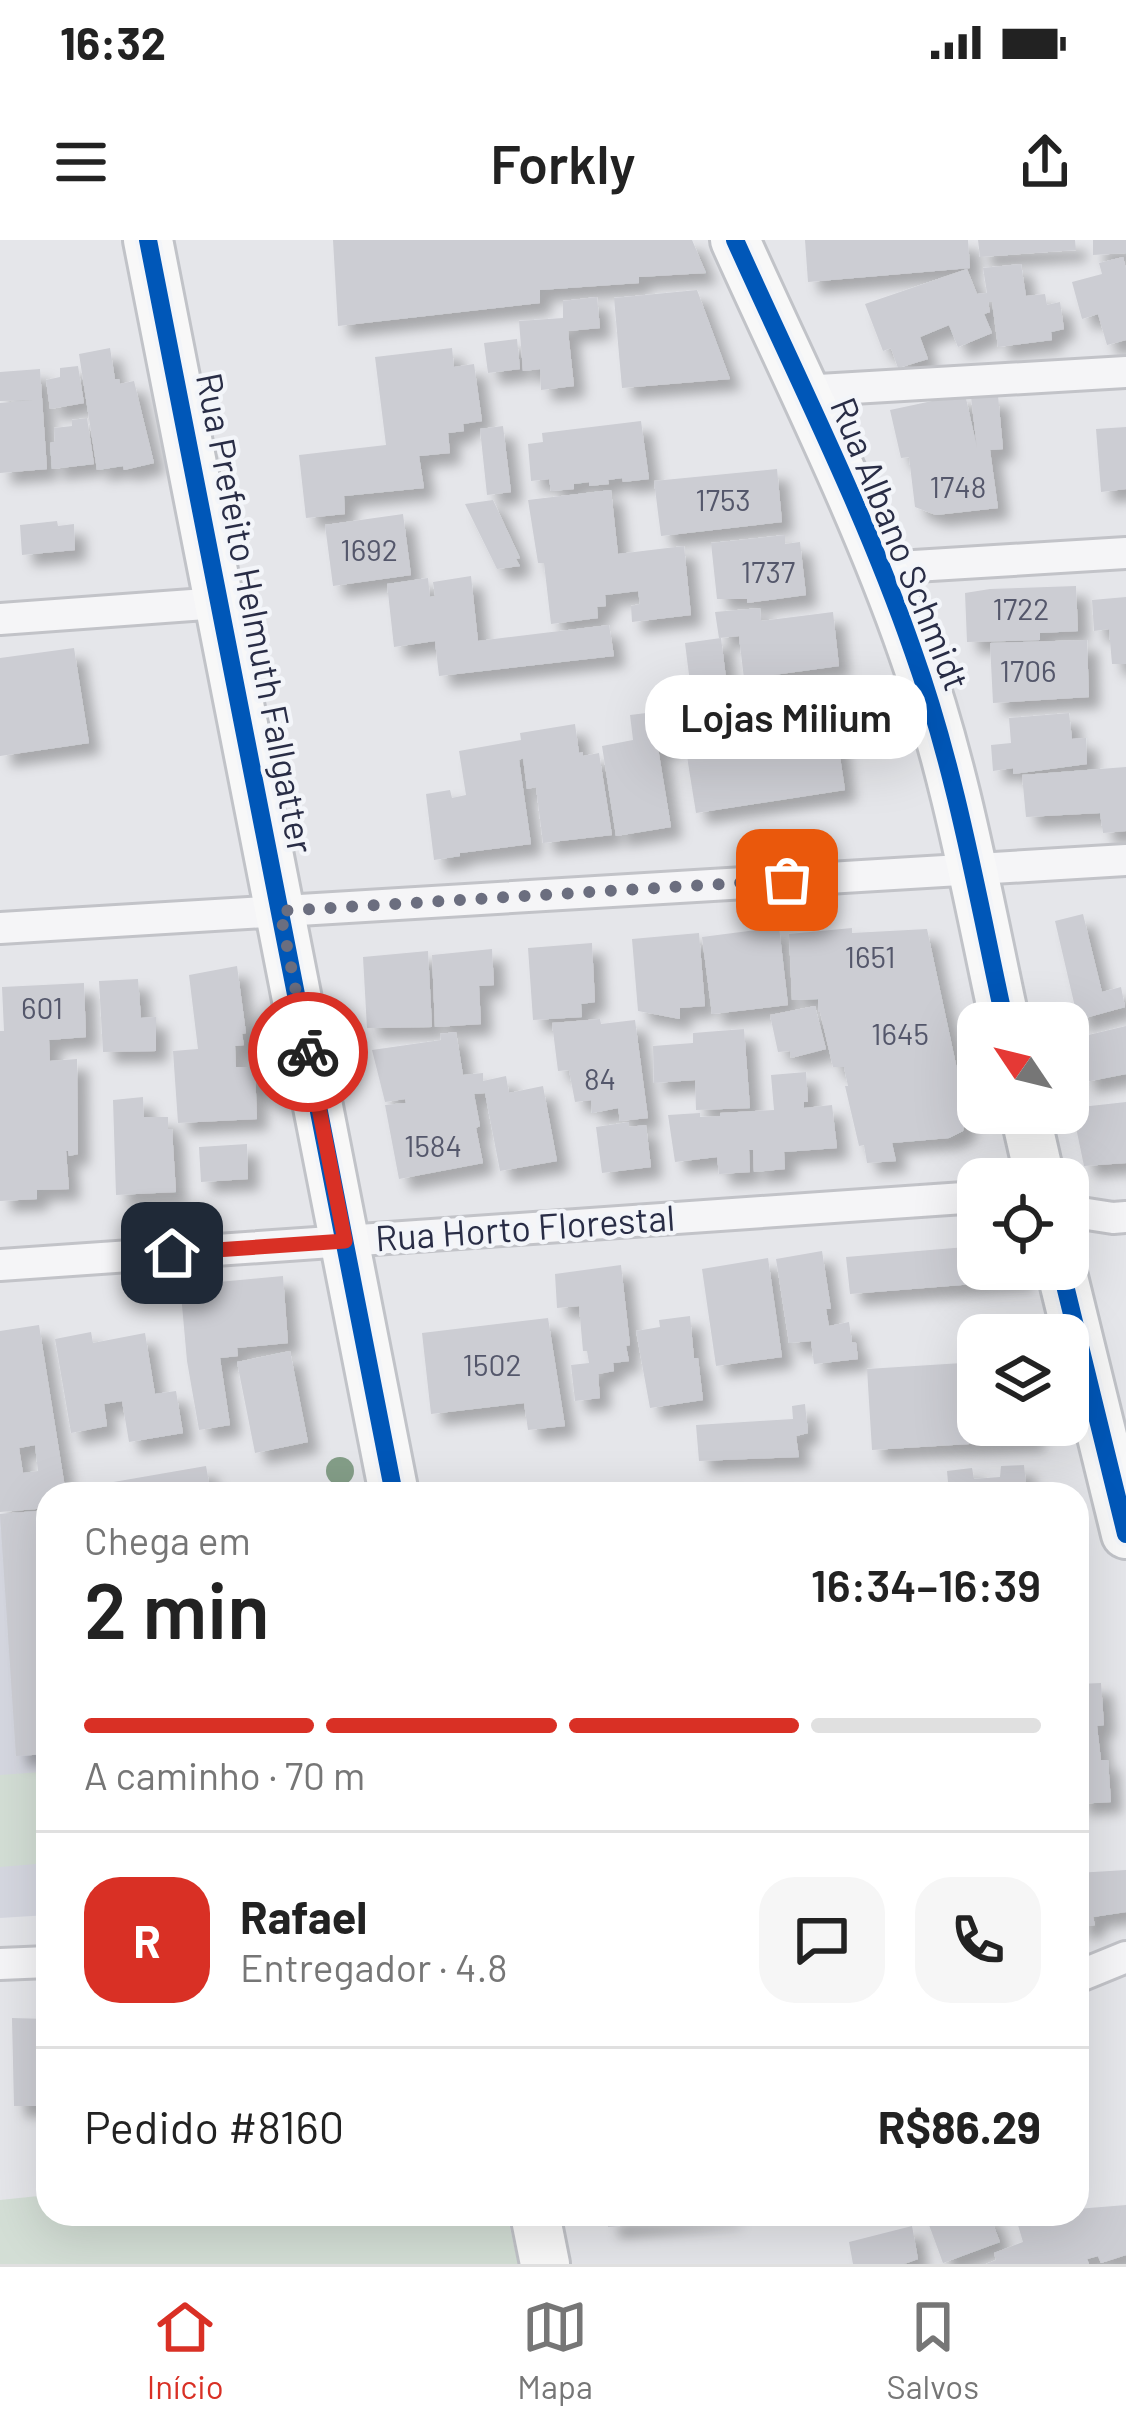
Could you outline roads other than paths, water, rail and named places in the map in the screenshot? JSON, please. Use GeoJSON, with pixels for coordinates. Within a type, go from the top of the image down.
{"type":"FeatureCollection","features":[{"type":"Feature","properties":{"kind":"main road","name":"Rua Prefeito Helmuth Fallgatter"},"geometry":{"type":"LineString","coordinates":[[148,240],[392,1482]]}},
{"type":"Feature","properties":{"kind":"main road","name":"Rua Albano Schmidt"},"geometry":{"type":"LineString","coordinates":[[735,240],[883,568],[934,715],[1000,1002]]}},
{"type":"Feature","properties":{"kind":"main road"},"geometry":{"type":"LineString","coordinates":[[1066,1290],[1124,1515]]}},
{"type":"Feature","properties":{"kind":"main road"},"geometry":{"type":"LineString","coordinates":[[537,2226],[545,2264]]}},
{"type":"Feature","properties":{"kind":"street"},"geometry":{"type":"LineString","coordinates":[[802,391],[1126,372]]}},
{"type":"Feature","properties":{"kind":"street"},"geometry":{"type":"LineString","coordinates":[[883,568],[1126,553]]}},
{"type":"Feature","properties":{"kind":"street"},"geometry":{"type":"LineString","coordinates":[[0,619],[219,602]]}},
{"type":"Feature","properties":{"kind":"street"},"geometry":{"type":"LineString","coordinates":[[0,928],[1126,860]]}},
{"type":"Feature","properties":{"kind":"street","name":"Rua Horto Florestal"},"geometry":{"type":"LineString","coordinates":[[0,1265],[957,1198]]}},
{"type":"Feature","properties":{"kind":"street"},"geometry":{"type":"LineString","coordinates":[[1089,1214],[1126,1217]]}},
{"type":"Feature","properties":{"kind":"street"},"geometry":{"type":"LineString","coordinates":[[1089,1972],[1126,1957]]}},
{"type":"Feature","properties":{"kind":"street"},"geometry":{"type":"LineString","coordinates":[[0,1964],[36,1962]]}},
{"type":"Feature","properties":{"kind":"place","name":"Lojas Milium"},"geometry":{"type":"Point","coordinates":[787,880]}}]}
